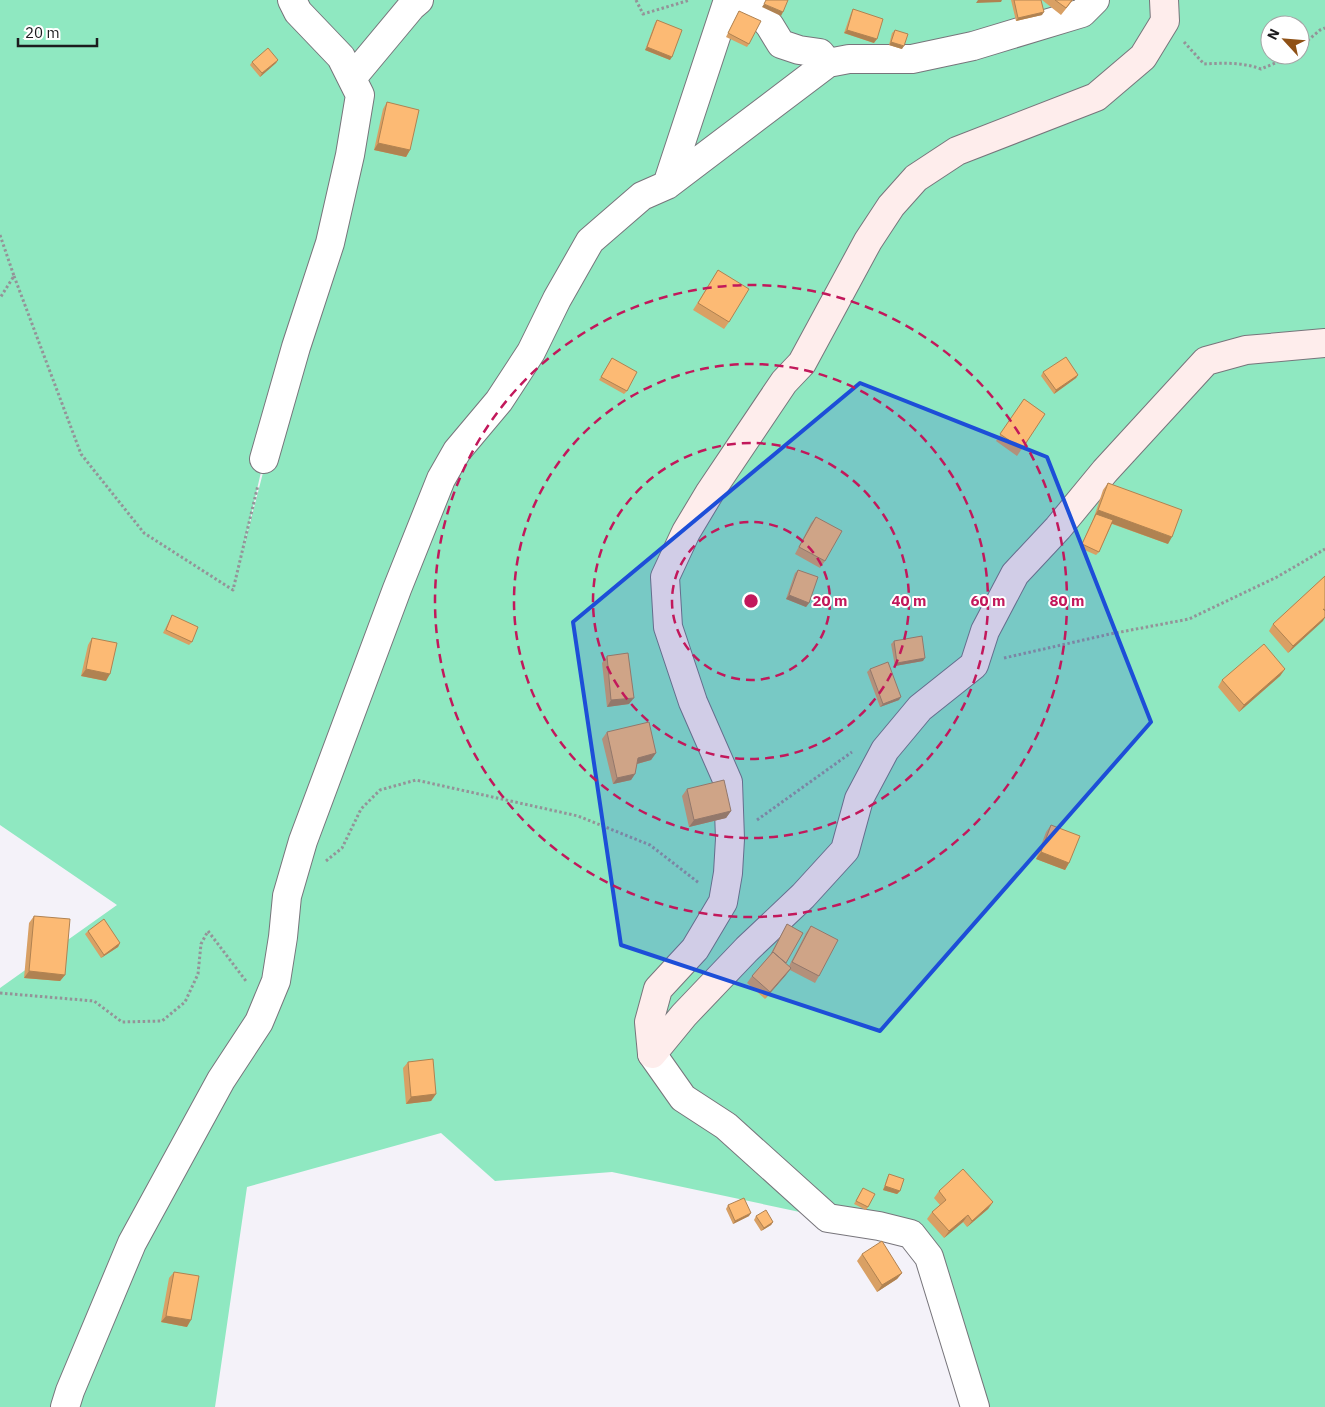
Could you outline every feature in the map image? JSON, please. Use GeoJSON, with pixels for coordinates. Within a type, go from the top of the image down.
{"type":"FeatureCollection","features":[{"type":"Feature","properties":{"kind":"street"},"geometry":{"type":"LineString","coordinates":[[264,458],[296,348],[330,242],[348,165],[360,95],[341,57],[298,12],[292,0]]}},
{"type":"Feature","properties":{"kind":"street"},"geometry":{"type":"LineString","coordinates":[[352,78],[419,0]]}},
{"type":"Feature","properties":{"kind":"street"},"geometry":{"type":"LineString","coordinates":[[667,185],[728,0]]}},
{"type":"Feature","properties":{"kind":"street"},"geometry":{"type":"LineString","coordinates":[[738,0],[758,11],[781,44],[799,50],[820,53],[828,63]]}},
{"type":"Feature","properties":{"kind":"street"},"geometry":{"type":"LineString","coordinates":[[65,1407],[132,1243],[221,1080],[259,1022],[276,981],[287,896],[303,842],[397,590],[442,479],[457,451],[499,401],[531,352],[557,298],[590,241],[642,196],[667,185],[828,63],[849,60],[912,59],[973,46],[1082,13],[1096,0]]}},
{"type":"Feature","properties":{"kind":"street"},"geometry":{"type":"LineString","coordinates":[[975,1407],[929,1258],[911,1234],[879,1226],[828,1218],[726,1126],[683,1098],[652,1054],[649,1022],[658,989],[695,950],[723,902],[728,873],[730,839],[728,782],[693,702],[668,627],[665,577],[686,532],[710,492],[784,382],[802,363],[864,248],[891,206],[916,178],[957,151],[1096,97],[1143,57],[1165,11]]}},
{"type":"Feature","properties":{"kind":"street"},"geometry":{"type":"LineString","coordinates":[[652,1054],[690,1009],[747,949],[803,896],[845,850],[859,799],[885,750],[920,708],[974,665],[986,631],[1015,574],[1058,528],[1105,471],[1206,361],[1246,350],[1325,343]]}},
{"type":"Feature","properties":{"kind":"path"},"geometry":{"type":"LineString","coordinates":[[636,0],[644,14],[690,0]]}},
{"type":"Feature","properties":{"kind":"path"},"geometry":{"type":"LineString","coordinates":[[1165,11],[1204,64],[1227,63],[1248,65],[1261,69],[1271,65]]}},
{"type":"Feature","properties":{"kind":"path"},"geometry":{"type":"LineString","coordinates":[[1310,38],[1325,28]]}},
{"type":"Feature","properties":{"kind":"path"},"geometry":{"type":"LineString","coordinates":[[0,236],[81,454],[144,533],[233,590],[264,458]]}},
{"type":"Feature","properties":{"kind":"path"},"geometry":{"type":"LineString","coordinates":[[0,298],[14,276]]}},
{"type":"Feature","properties":{"kind":"path"},"geometry":{"type":"LineString","coordinates":[[974,665],[1110,634],[1189,619],[1277,577],[1325,549]]}},
{"type":"Feature","properties":{"kind":"path"},"geometry":{"type":"LineString","coordinates":[[730,839],[855,750]]}},
{"type":"Feature","properties":{"kind":"path"},"geometry":{"type":"LineString","coordinates":[[320,864],[342,848],[361,809],[380,790],[416,780],[578,816],[650,845],[723,902]]}},
{"type":"Feature","properties":{"kind":"path"},"geometry":{"type":"LineString","coordinates":[[0,993],[94,1002],[122,1022],[162,1021],[185,1002],[198,974],[201,944],[208,931],[245,978],[259,1022]]}},
{"type":"Feature","properties":{"kind":"highlighted area"},"geometry":{"type":"Polygon","coordinates":[[[860,383],[1047,457],[1151,722],[880,1031],[621,945],[573,622],[860,383]]]}},
{"type":"Feature","properties":{"kind":"green space"},"geometry":{"type":"Polygon","coordinates":[[[0,0],[1325,0],[1325,1407],[969,1407],[911,1234],[612,1172],[495,1181],[441,1133],[247,1187],[215,1407],[0,1407],[0,988],[117,905],[0,825],[0,0]],[[284,392],[264,459],[243,550],[284,392]]]}},
{"type":"Feature","properties":{"kind":"building"},"geometry":{"type":"Polygon","coordinates":[[[766,0],[788,0],[783,12],[764,4],[766,0]]]}},
{"type":"Feature","properties":{"kind":"building"},"geometry":{"type":"Polygon","coordinates":[[[1014,0],[1041,0],[1044,12],[1018,18],[1014,0]]]}},
{"type":"Feature","properties":{"kind":"building"},"geometry":{"type":"Polygon","coordinates":[[[1055,0],[1072,0],[1066,8],[1055,0]]]}},
{"type":"Feature","properties":{"kind":"building"},"geometry":{"type":"Polygon","coordinates":[[[853,9],[883,19],[877,39],[847,30],[853,9]]]}},
{"type":"Feature","properties":{"kind":"building"},"geometry":{"type":"Polygon","coordinates":[[[739,11],[761,21],[749,44],[728,33],[739,11]]]}},
{"type":"Feature","properties":{"kind":"building"},"geometry":{"type":"Polygon","coordinates":[[[657,20],[682,30],[672,57],[647,47],[657,20]]]}},
{"type":"Feature","properties":{"kind":"building"},"geometry":{"type":"Polygon","coordinates":[[[895,30],[908,34],[904,46],[891,42],[895,30]]]}},
{"type":"Feature","properties":{"kind":"building"},"geometry":{"type":"Polygon","coordinates":[[[268,48],[278,60],[262,73],[252,62],[268,48]]]}},
{"type":"Feature","properties":{"kind":"building"},"geometry":{"type":"Polygon","coordinates":[[[387,102],[419,110],[410,150],[378,143],[387,102]]]}},
{"type":"Feature","properties":{"kind":"building"},"geometry":{"type":"Polygon","coordinates":[[[718,270],[749,289],[729,322],[698,303],[718,270]]]}},
{"type":"Feature","properties":{"kind":"building"},"geometry":{"type":"Polygon","coordinates":[[[1066,357],[1078,375],[1056,390],[1043,372],[1066,357]]]}},
{"type":"Feature","properties":{"kind":"building"},"geometry":{"type":"Polygon","coordinates":[[[612,358],[637,372],[627,391],[601,377],[612,358]]]}},
{"type":"Feature","properties":{"kind":"building"},"geometry":{"type":"Polygon","coordinates":[[[1024,399],[1045,414],[1022,449],[1000,434],[1024,399]]]}},
{"type":"Feature","properties":{"kind":"building"},"geometry":{"type":"Polygon","coordinates":[[[1108,483],[1182,510],[1172,537],[1098,510],[1108,483]]]}},
{"type":"Feature","properties":{"kind":"building"},"geometry":{"type":"Polygon","coordinates":[[[1096,514],[1113,520],[1099,552],[1082,544],[1096,514]]]}},
{"type":"Feature","properties":{"kind":"building"},"geometry":{"type":"Polygon","coordinates":[[[816,517],[842,531],[825,561],[799,547],[816,517]]]}},
{"type":"Feature","properties":{"kind":"building"},"geometry":{"type":"Polygon","coordinates":[[[798,570],[818,577],[809,603],[789,595],[798,570]]]}},
{"type":"Feature","properties":{"kind":"building"},"geometry":{"type":"Polygon","coordinates":[[[1325,576],[1325,610],[1323,609],[1325,617],[1293,646],[1273,624],[1325,576]]]}},
{"type":"Feature","properties":{"kind":"building"},"geometry":{"type":"Polygon","coordinates":[[[172,615],[198,627],[192,642],[166,630],[172,615]]]}},
{"type":"Feature","properties":{"kind":"building"},"geometry":{"type":"Polygon","coordinates":[[[922,636],[925,658],[897,663],[894,641],[922,636]]]}},
{"type":"Feature","properties":{"kind":"building"},"geometry":{"type":"Polygon","coordinates":[[[92,638],[117,643],[110,674],[86,669],[92,638]]]}},
{"type":"Feature","properties":{"kind":"building"},"geometry":{"type":"Polygon","coordinates":[[[1264,644],[1285,669],[1244,705],[1222,680],[1264,644]]]}},
{"type":"Feature","properties":{"kind":"building"},"geometry":{"type":"Polygon","coordinates":[[[628,653],[634,698],[611,700],[607,656],[628,653]]]}},
{"type":"Feature","properties":{"kind":"building"},"geometry":{"type":"Polygon","coordinates":[[[888,662],[901,697],[883,704],[870,669],[888,662]]]}},
{"type":"Feature","properties":{"kind":"building"},"geometry":{"type":"Polygon","coordinates":[[[649,722],[656,753],[638,758],[635,774],[617,778],[607,732],[649,722]]]}},
{"type":"Feature","properties":{"kind":"building"},"geometry":{"type":"Polygon","coordinates":[[[724,780],[731,811],[694,820],[687,789],[724,780]]]}},
{"type":"Feature","properties":{"kind":"building"},"geometry":{"type":"Polygon","coordinates":[[[1051,825],[1080,836],[1069,863],[1041,852],[1051,825]]]}},
{"type":"Feature","properties":{"kind":"building"},"geometry":{"type":"Polygon","coordinates":[[[34,916],[70,919],[65,975],[29,971],[34,916]]]}},
{"type":"Feature","properties":{"kind":"building"},"geometry":{"type":"Polygon","coordinates":[[[104,919],[120,943],[104,955],[88,931],[104,919]]]}},
{"type":"Feature","properties":{"kind":"building"},"geometry":{"type":"Polygon","coordinates":[[[787,924],[803,933],[786,963],[772,953],[787,924]]]}},
{"type":"Feature","properties":{"kind":"building"},"geometry":{"type":"Polygon","coordinates":[[[811,926],[838,940],[819,976],[792,962],[811,926]]]}},
{"type":"Feature","properties":{"kind":"building"},"geometry":{"type":"Polygon","coordinates":[[[773,952],[791,968],[770,992],[752,976],[773,952]]]}},
{"type":"Feature","properties":{"kind":"building"},"geometry":{"type":"Polygon","coordinates":[[[433,1059],[436,1094],[411,1097],[408,1062],[433,1059]]]}},
{"type":"Feature","properties":{"kind":"building"},"geometry":{"type":"Polygon","coordinates":[[[963,1169],[993,1202],[972,1221],[968,1215],[949,1231],[932,1212],[946,1200],[939,1191],[963,1169]]]}},
{"type":"Feature","properties":{"kind":"building"},"geometry":{"type":"Polygon","coordinates":[[[889,1174],[904,1179],[900,1191],[885,1186],[889,1174]]]}},
{"type":"Feature","properties":{"kind":"building"},"geometry":{"type":"Polygon","coordinates":[[[863,1188],[875,1194],[868,1207],[856,1201],[863,1188]]]}},
{"type":"Feature","properties":{"kind":"building"},"geometry":{"type":"Polygon","coordinates":[[[744,1198],[751,1213],[735,1221],[728,1205],[744,1198]]]}},
{"type":"Feature","properties":{"kind":"building"},"geometry":{"type":"Polygon","coordinates":[[[766,1210],[773,1222],[764,1228],[756,1216],[766,1210]]]}},
{"type":"Feature","properties":{"kind":"building"},"geometry":{"type":"Polygon","coordinates":[[[882,1241],[902,1273],[882,1285],[862,1254],[882,1241]]]}},
{"type":"Feature","properties":{"kind":"building"},"geometry":{"type":"Polygon","coordinates":[[[174,1272],[199,1276],[191,1320],[166,1316],[174,1272]]]}}]}
